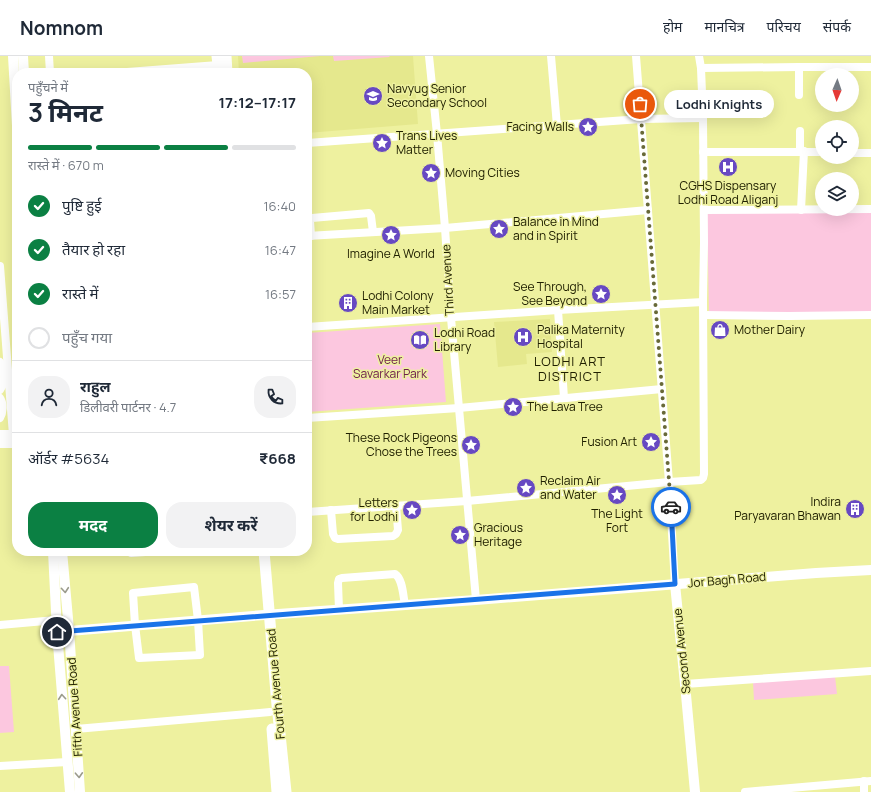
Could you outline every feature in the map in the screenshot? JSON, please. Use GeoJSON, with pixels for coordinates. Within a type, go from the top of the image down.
{"type":"FeatureCollection","features":[{"type":"Feature","properties":{"kind":"main road"},"geometry":{"type":"LineString","coordinates":[[226,56],[227,68]]}},
{"type":"Feature","properties":{"kind":"main road","name":"Fourth Avenue Road"},"geometry":{"type":"LineString","coordinates":[[259,556],[267,615],[286,792]]}},
{"type":"Feature","properties":{"kind":"main road","name":"Fourth Avenue Road"},"geometry":{"type":"LineString","coordinates":[[264,556],[270,712],[277,792]]}},
{"type":"Feature","properties":{"kind":"street"},"geometry":{"type":"LineString","coordinates":[[13,56],[14,68]]}},
{"type":"Feature","properties":{"kind":"street"},"geometry":{"type":"LineString","coordinates":[[23,56],[24,68]]}},
{"type":"Feature","properties":{"kind":"street"},"geometry":{"type":"LineString","coordinates":[[48,56],[49,68]]}},
{"type":"Feature","properties":{"kind":"street","name":"Third Avenue"},"geometry":{"type":"LineString","coordinates":[[429,56],[438,134],[450,318],[476,600]]}},
{"type":"Feature","properties":{"kind":"street"},"geometry":{"type":"LineString","coordinates":[[551,56],[557,126]]}},
{"type":"Feature","properties":{"kind":"street","name":"Second Avenue"},"geometry":{"type":"LineString","coordinates":[[636,56],[656,305],[675,584],[695,792]]}},
{"type":"Feature","properties":{"kind":"street"},"geometry":{"type":"LineString","coordinates":[[312,512],[467,501],[669,482],[699,481],[703,478],[704,210],[701,68],[699,56]]}},
{"type":"Feature","properties":{"kind":"street"},"geometry":{"type":"LineString","coordinates":[[179,68],[218,65]]}},
{"type":"Feature","properties":{"kind":"street"},"geometry":{"type":"LineString","coordinates":[[799,67],[799,95]]}},
{"type":"Feature","properties":{"kind":"street"},"geometry":{"type":"LineString","coordinates":[[701,68],[871,68]]}},
{"type":"Feature","properties":{"kind":"street"},"geometry":{"type":"LineString","coordinates":[[312,143],[641,119],[702,118]]}},
{"type":"Feature","properties":{"kind":"street"},"geometry":{"type":"LineString","coordinates":[[800,131],[802,151],[801,210]]}},
{"type":"Feature","properties":{"kind":"street"},"geometry":{"type":"LineString","coordinates":[[703,152],[815,152]]}},
{"type":"Feature","properties":{"kind":"street"},"geometry":{"type":"LineString","coordinates":[[859,153],[871,153]]}},
{"type":"Feature","properties":{"kind":"street"},"geometry":{"type":"LineString","coordinates":[[704,210],[871,209]]}},
{"type":"Feature","properties":{"kind":"street"},"geometry":{"type":"LineString","coordinates":[[312,236],[445,228],[648,210]]}},
{"type":"Feature","properties":{"kind":"street"},"geometry":{"type":"LineString","coordinates":[[312,218],[369,213],[371,216],[373,232]]}},
{"type":"Feature","properties":{"kind":"street"},"geometry":{"type":"LineString","coordinates":[[0,266],[12,395]]}},
{"type":"Feature","properties":{"kind":"street"},"geometry":{"type":"LineString","coordinates":[[312,327],[703,302]]}},
{"type":"Feature","properties":{"kind":"street"},"geometry":{"type":"LineString","coordinates":[[558,310],[564,398]]}},
{"type":"Feature","properties":{"kind":"street"},"geometry":{"type":"LineString","coordinates":[[704,315],[871,315]]}},
{"type":"Feature","properties":{"kind":"street"},"geometry":{"type":"LineString","coordinates":[[0,362],[4,373],[3,384],[0,390]]}},
{"type":"Feature","properties":{"kind":"street"},"geometry":{"type":"LineString","coordinates":[[312,418],[459,408],[662,389]]}},
{"type":"Feature","properties":{"kind":"street"},"geometry":{"type":"LineString","coordinates":[[0,398],[2,401],[2,410],[0,418]]}},
{"type":"Feature","properties":{"kind":"street"},"geometry":{"type":"LineString","coordinates":[[0,435],[12,437]]}},
{"type":"Feature","properties":{"kind":"street"},"geometry":{"type":"LineString","coordinates":[[0,443],[12,439]]}},
{"type":"Feature","properties":{"kind":"street"},"geometry":{"type":"LineString","coordinates":[[331,510],[333,534],[335,538],[393,536],[398,530],[396,506]]}},
{"type":"Feature","properties":{"kind":"street","name":"Fifth Avenue Road"},"geometry":{"type":"LineString","coordinates":[[53,556],[56,620],[70,792]]}},
{"type":"Feature","properties":{"kind":"street","name":"Fifth Avenue Road"},"geometry":{"type":"LineString","coordinates":[[62,556],[80,792]]}},
{"type":"Feature","properties":{"kind":"street","name":"Jor Bagh Road"},"geometry":{"type":"LineString","coordinates":[[57,632],[198,620],[871,570]]}},
{"type":"Feature","properties":{"kind":"street"},"geometry":{"type":"LineString","coordinates":[[340,610],[338,579],[342,578],[395,574],[399,576],[401,580],[405,605]]}},
{"type":"Feature","properties":{"kind":"street"},"geometry":{"type":"LineString","coordinates":[[194,587],[198,620],[200,655],[139,658],[133,592],[194,587]]}},
{"type":"Feature","properties":{"kind":"street"},"geometry":{"type":"LineString","coordinates":[[0,625],[56,620]]}},
{"type":"Feature","properties":{"kind":"street"},"geometry":{"type":"LineString","coordinates":[[685,684],[871,671]]}},
{"type":"Feature","properties":{"kind":"street"},"geometry":{"type":"LineString","coordinates":[[76,729],[270,712]]}},
{"type":"Feature","properties":{"kind":"street"},"geometry":{"type":"LineString","coordinates":[[0,766],[67,762]]}},
{"type":"Feature","properties":{"kind":"street"},"geometry":{"type":"LineString","coordinates":[[745,792],[867,781],[864,792]]}},
{"type":"Feature","properties":{"kind":"shaded area","name":"Navyug Senior Secondary School"},"geometry":{"type":"Polygon","coordinates":[[[238,56],[413,56],[418,124],[312,133],[312,68],[239,68],[238,56]]]}},
{"type":"Feature","properties":{"kind":"shaded area","name":"Palika Maternity Hospital"},"geometry":{"type":"Polygon","coordinates":[[[550,319],[552,352],[526,354],[527,364],[498,367],[494,322],[550,319]]]}},
{"type":"Feature","properties":{"kind":"green space"},"geometry":{"type":"Polygon","coordinates":[[[242,56],[320,56],[243,63],[242,56]]]}},
{"type":"Feature","properties":{"kind":"green space"},"geometry":{"type":"Polygon","coordinates":[[[333,56],[389,56],[390,57],[334,61],[333,56]]]}},
{"type":"Feature","properties":{"kind":"green space"},"geometry":{"type":"Polygon","coordinates":[[[859,210],[871,210],[871,313],[709,313],[707,212],[815,211],[815,216],[859,216],[859,210]]]}},
{"type":"Feature","properties":{"kind":"green space","name":"Veer Savarkar Park"},"geometry":{"type":"Polygon","coordinates":[[[440,324],[446,402],[312,412],[312,333],[440,324]]]}},
{"type":"Feature","properties":{"kind":"green space"},"geometry":{"type":"Polygon","coordinates":[[[0,666],[9,666],[14,732],[0,733],[0,666]]]}},
{"type":"Feature","properties":{"kind":"green space"},"geometry":{"type":"Polygon","coordinates":[[[835,676],[837,694],[754,700],[753,683],[835,676]]]}},
{"type":"Feature","properties":{"kind":"way so far"},"geometry":{"type":"LineString","coordinates":[[640,104],[671,507]]}},
{"type":"Feature","properties":{"kind":"place","name":"Navyug Senior Secondary School"},"geometry":{"type":"Point","coordinates":[373,96]}},
{"type":"Feature","properties":{"kind":"place","name":"Lodhi Knights"},"geometry":{"type":"Point","coordinates":[640,104]}},
{"type":"Feature","properties":{"kind":"place","name":"Facing Walls"},"geometry":{"type":"Point","coordinates":[588,127]}},
{"type":"Feature","properties":{"kind":"place","name":"Trans Lives Matter"},"geometry":{"type":"Point","coordinates":[382,143]}},
{"type":"Feature","properties":{"kind":"place","name":"CGHS Dispensary Lodhi Road Aliganj"},"geometry":{"type":"Point","coordinates":[728,167]}},
{"type":"Feature","properties":{"kind":"place","name":"Moving Cities"},"geometry":{"type":"Point","coordinates":[431,173]}},
{"type":"Feature","properties":{"kind":"place","name":"Balance in Mind and in Spirit"},"geometry":{"type":"Point","coordinates":[499,229]}},
{"type":"Feature","properties":{"kind":"place","name":"Imagine A World"},"geometry":{"type":"Point","coordinates":[391,235]}},
{"type":"Feature","properties":{"kind":"place","name":"See Through, See Beyond"},"geometry":{"type":"Point","coordinates":[601,294]}},
{"type":"Feature","properties":{"kind":"place","name":"Lodhi Colony Main Market"},"geometry":{"type":"Point","coordinates":[348,303]}},
{"type":"Feature","properties":{"kind":"place","name":"Mother Dairy"},"geometry":{"type":"Point","coordinates":[720,330]}},
{"type":"Feature","properties":{"kind":"place","name":"Palika Maternity Hospital"},"geometry":{"type":"Point","coordinates":[523,337]}},
{"type":"Feature","properties":{"kind":"place","name":"Lodhi Road Library"},"geometry":{"type":"Point","coordinates":[420,340]}},
{"type":"Feature","properties":{"kind":"place","name":"The Lava Tree"},"geometry":{"type":"Point","coordinates":[513,407]}},
{"type":"Feature","properties":{"kind":"place","name":"Fusion Art"},"geometry":{"type":"Point","coordinates":[651,442]}},
{"type":"Feature","properties":{"kind":"place","name":"These Rock Pigeons Chose the Trees"},"geometry":{"type":"Point","coordinates":[471,445]}},
{"type":"Feature","properties":{"kind":"place","name":"Reclaim Air and Water"},"geometry":{"type":"Point","coordinates":[526,488]}},
{"type":"Feature","properties":{"kind":"place","name":"The Light Fort"},"geometry":{"type":"Point","coordinates":[617,495]}},
{"type":"Feature","properties":{"kind":"place","name":"Indira Paryavaran Bhawan"},"geometry":{"type":"Point","coordinates":[855,509]}},
{"type":"Feature","properties":{"kind":"place","name":"Letters for Lodhi"},"geometry":{"type":"Point","coordinates":[412,510]}},
{"type":"Feature","properties":{"kind":"place","name":"Gracious Heritage"},"geometry":{"type":"Point","coordinates":[460,535]}},
{"type":"Feature","properties":{"kind":"district","name":"LODHI ART DISTRICT"},"geometry":{"type":"Point","coordinates":[570,368]}},
{"type":"Feature","properties":{"kind":"route"},"geometry":{"type":"LineString","coordinates":[[57,632],[675,584],[671,507]]}}]}
